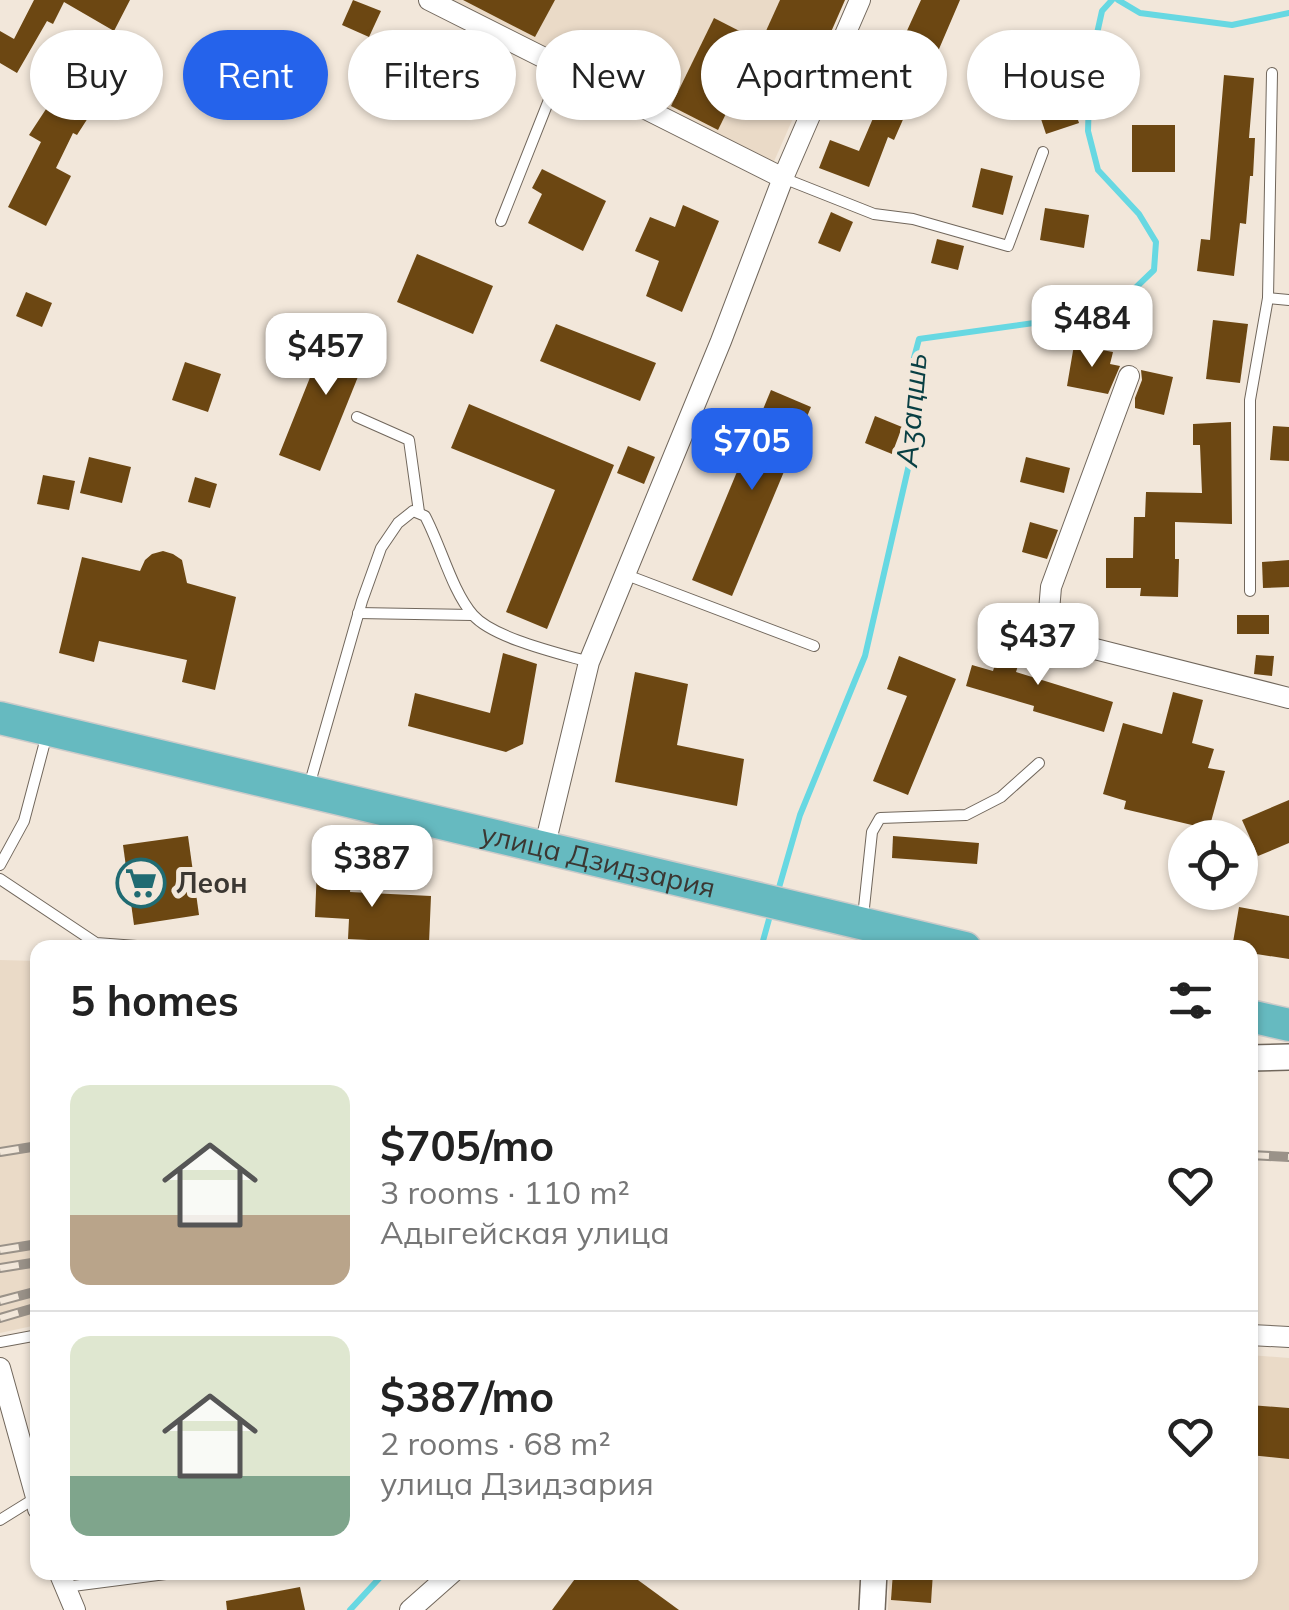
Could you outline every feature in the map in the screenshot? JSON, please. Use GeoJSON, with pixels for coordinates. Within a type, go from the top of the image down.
{"type":"FeatureCollection","features":[{"type":"Feature","properties":{"kind":"highway","name":"улица Дзидзария"},"geometry":{"type":"LineString","coordinates":[[0,718],[916,940]]}},
{"type":"Feature","properties":{"kind":"highway"},"geometry":{"type":"LineString","coordinates":[[1258,1018],[1289,1025]]}},
{"type":"Feature","properties":{"kind":"street"},"geometry":{"type":"LineString","coordinates":[[429,0],[536,54]]}},
{"type":"Feature","properties":{"kind":"street"},"geometry":{"type":"LineString","coordinates":[[544,848],[589,662],[722,341],[783,178],[860,0]]}},
{"type":"Feature","properties":{"kind":"street"},"geometry":{"type":"LineString","coordinates":[[668,120],[783,178]]}},
{"type":"Feature","properties":{"kind":"street"},"geometry":{"type":"LineString","coordinates":[[1129,376],[1051,587],[1048,611],[1060,635],[1087,647],[1289,698]]}},
{"type":"Feature","properties":{"kind":"street"},"geometry":{"type":"LineString","coordinates":[[1258,1058],[1289,1058]]}},
{"type":"Feature","properties":{"kind":"street"},"geometry":{"type":"LineString","coordinates":[[1258,1336],[1289,1338]]}},
{"type":"Feature","properties":{"kind":"street"},"geometry":{"type":"LineString","coordinates":[[0,1368],[30,1473]]}},
{"type":"Feature","properties":{"kind":"street"},"geometry":{"type":"LineString","coordinates":[[62,1580],[75,1610]]}},
{"type":"Feature","properties":{"kind":"street"},"geometry":{"type":"LineString","coordinates":[[410,1610],[444,1580]]}},
{"type":"Feature","properties":{"kind":"street"},"geometry":{"type":"LineString","coordinates":[[872,1610],[874,1580]]}},
{"type":"Feature","properties":{"kind":"lane"},"geometry":{"type":"LineString","coordinates":[[1250,590],[1250,400],[1268,298],[1272,73]]}},
{"type":"Feature","properties":{"kind":"lane"},"geometry":{"type":"LineString","coordinates":[[501,221],[541,120]]}},
{"type":"Feature","properties":{"kind":"lane"},"geometry":{"type":"LineString","coordinates":[[783,178],[874,214],[913,219],[1008,246],[1043,152]]}},
{"type":"Feature","properties":{"kind":"lane"},"geometry":{"type":"LineString","coordinates":[[1268,298],[1289,300]]}},
{"type":"Feature","properties":{"kind":"lane"},"geometry":{"type":"LineString","coordinates":[[357,417],[409,440],[419,512]]}},
{"type":"Feature","properties":{"kind":"lane"},"geometry":{"type":"LineString","coordinates":[[307,792],[358,613],[381,548],[408,514],[419,512],[425,516],[460,595],[472,615],[488,629],[589,662]]}},
{"type":"Feature","properties":{"kind":"lane"},"geometry":{"type":"LineString","coordinates":[[624,574],[814,646]]}},
{"type":"Feature","properties":{"kind":"lane"},"geometry":{"type":"LineString","coordinates":[[358,613],[472,615]]}},
{"type":"Feature","properties":{"kind":"lane"},"geometry":{"type":"LineString","coordinates":[[0,865],[24,821],[48,728]]}},
{"type":"Feature","properties":{"kind":"lane"},"geometry":{"type":"LineString","coordinates":[[862,924],[872,832],[880,818],[966,815],[1001,797],[1040,763]]}},
{"type":"Feature","properties":{"kind":"lane"},"geometry":{"type":"LineString","coordinates":[[0,878],[93,940]]}},
{"type":"Feature","properties":{"kind":"lane"},"geometry":{"type":"LineString","coordinates":[[0,1342],[30,1336]]}},
{"type":"Feature","properties":{"kind":"lane"},"geometry":{"type":"LineString","coordinates":[[0,1520],[30,1501]]}},
{"type":"Feature","properties":{"kind":"shaded area"},"geometry":{"type":"Polygon","coordinates":[[[446,0],[845,0],[832,30],[701,30],[701,120],[792,120],[772,166],[681,120],[681,30],[536,30],[536,46],[516,36],[516,30],[505,30],[446,0]]]}},
{"type":"Feature","properties":{"kind":"shaded area"},"geometry":{"type":"Polygon","coordinates":[[[0,960],[30,961],[30,1327],[0,1333],[0,960]]]}},
{"type":"Feature","properties":{"kind":"shaded area"},"geometry":{"type":"Polygon","coordinates":[[[1258,1356],[1289,1358],[1289,1610],[888,1610],[889,1580],[1258,1580],[1258,1356]]]}},
{"type":"Feature","properties":{"kind":"building"},"geometry":{"type":"Polygon","coordinates":[[[34,0],[130,0],[115,30],[64,2],[53,24],[47,21],[42,30],[30,30],[30,50],[17,73],[0,63],[0,31],[14,39],[34,0]]]}},
{"type":"Feature","properties":{"kind":"building"},"geometry":{"type":"Polygon","coordinates":[[[353,0],[381,11],[372,30],[353,30],[342,25],[353,0]]]}},
{"type":"Feature","properties":{"kind":"building"},"geometry":{"type":"Polygon","coordinates":[[[463,0],[555,0],[535,37],[463,0]]]}},
{"type":"Feature","properties":{"kind":"building"},"geometry":{"type":"Polygon","coordinates":[[[780,0],[845,0],[832,30],[766,30],[780,0]]]}},
{"type":"Feature","properties":{"kind":"building"},"geometry":{"type":"Polygon","coordinates":[[[921,0],[960,0],[947,30],[907,30],[921,0]]]}},
{"type":"Feature","properties":{"kind":"building"},"geometry":{"type":"Polygon","coordinates":[[[714,18],[738,30],[708,30],[714,18]]]}},
{"type":"Feature","properties":{"kind":"building"},"geometry":{"type":"Polygon","coordinates":[[[701,45],[701,120],[723,120],[718,130],[681,111],[681,86],[701,45]]]}},
{"type":"Feature","properties":{"kind":"building"},"geometry":{"type":"Polygon","coordinates":[[[1224,75],[1254,78],[1249,138],[1255,138],[1253,176],[1246,224],[1240,223],[1234,276],[1197,271],[1201,239],[1210,240],[1224,75]]]}},
{"type":"Feature","properties":{"kind":"building"},"geometry":{"type":"Polygon","coordinates":[[[39,120],[87,120],[77,135],[73,133],[56,168],[71,176],[46,226],[8,207],[41,142],[29,135],[39,120]]]}},
{"type":"Feature","properties":{"kind":"building"},"geometry":{"type":"Polygon","coordinates":[[[872,120],[903,120],[894,140],[888,137],[869,187],[819,168],[830,140],[859,151],[872,120]]]}},
{"type":"Feature","properties":{"kind":"building"},"geometry":{"type":"Polygon","coordinates":[[[1041,120],[1078,120],[1079,123],[1046,134],[1041,120]]]}},
{"type":"Feature","properties":{"kind":"building"},"geometry":{"type":"Polygon","coordinates":[[[1132,125],[1175,125],[1175,172],[1132,172],[1132,125]]]}},
{"type":"Feature","properties":{"kind":"building"},"geometry":{"type":"Polygon","coordinates":[[[981,168],[1013,176],[1003,215],[972,207],[981,168]]]}},
{"type":"Feature","properties":{"kind":"building"},"geometry":{"type":"Polygon","coordinates":[[[542,169],[606,201],[583,251],[528,223],[542,194],[532,188],[542,169]]]}},
{"type":"Feature","properties":{"kind":"building"},"geometry":{"type":"Polygon","coordinates":[[[683,205],[719,221],[682,312],[646,296],[659,261],[635,251],[650,217],[675,227],[683,205]]]}},
{"type":"Feature","properties":{"kind":"building"},"geometry":{"type":"Polygon","coordinates":[[[1045,208],[1089,215],[1084,248],[1040,240],[1045,208]]]}},
{"type":"Feature","properties":{"kind":"building"},"geometry":{"type":"Polygon","coordinates":[[[831,212],[853,222],[840,252],[818,243],[831,212]]]}},
{"type":"Feature","properties":{"kind":"building"},"geometry":{"type":"Polygon","coordinates":[[[937,239],[964,246],[958,270],[931,263],[937,239]]]}},
{"type":"Feature","properties":{"kind":"building"},"geometry":{"type":"Polygon","coordinates":[[[417,254],[493,286],[473,334],[397,302],[417,254]]]}},
{"type":"Feature","properties":{"kind":"building"},"geometry":{"type":"Polygon","coordinates":[[[26,292],[52,303],[42,327],[16,316],[26,292]]]}},
{"type":"Feature","properties":{"kind":"building"},"geometry":{"type":"Polygon","coordinates":[[[1213,320],[1248,324],[1240,383],[1206,379],[1213,320]]]}},
{"type":"Feature","properties":{"kind":"building"},"geometry":{"type":"Polygon","coordinates":[[[556,324],[656,363],[640,401],[540,361],[556,324]]]}},
{"type":"Feature","properties":{"kind":"building"},"geometry":{"type":"Polygon","coordinates":[[[331,325],[372,342],[320,471],[279,455],[331,325]]]}},
{"type":"Feature","properties":{"kind":"building"},"geometry":{"type":"Polygon","coordinates":[[[1074,345],[1113,352],[1110,364],[1120,366],[1108,394],[1067,386],[1074,345]]]}},
{"type":"Feature","properties":{"kind":"building"},"geometry":{"type":"Polygon","coordinates":[[[185,362],[221,374],[208,412],[172,400],[185,362]]]}},
{"type":"Feature","properties":{"kind":"building"},"geometry":{"type":"Polygon","coordinates":[[[1141,370],[1173,377],[1164,415],[1135,408],[1141,370]]]}},
{"type":"Feature","properties":{"kind":"building"},"geometry":{"type":"Polygon","coordinates":[[[771,390],[811,407],[732,596],[692,580],[771,390]]]}},
{"type":"Feature","properties":{"kind":"building"},"geometry":{"type":"Polygon","coordinates":[[[469,404],[614,465],[547,629],[506,612],[555,490],[451,448],[469,404]]]}},
{"type":"Feature","properties":{"kind":"building"},"geometry":{"type":"Polygon","coordinates":[[[875,416],[902,427],[892,454],[865,443],[875,416]]]}},
{"type":"Feature","properties":{"kind":"building"},"geometry":{"type":"Polygon","coordinates":[[[1231,422],[1232,524],[1175,522],[1178,597],[1140,596],[1141,588],[1106,588],[1106,558],[1133,558],[1134,517],[1145,517],[1146,492],[1202,493],[1200,445],[1193,445],[1193,424],[1231,422]]]}},
{"type":"Feature","properties":{"kind":"building"},"geometry":{"type":"Polygon","coordinates":[[[1273,426],[1289,427],[1289,461],[1270,460],[1273,426]]]}},
{"type":"Feature","properties":{"kind":"building"},"geometry":{"type":"Polygon","coordinates":[[[628,446],[655,457],[644,484],[617,473],[628,446]]]}},
{"type":"Feature","properties":{"kind":"building"},"geometry":{"type":"Polygon","coordinates":[[[89,457],[131,467],[122,503],[80,493],[89,457]]]}},
{"type":"Feature","properties":{"kind":"building"},"geometry":{"type":"Polygon","coordinates":[[[1026,457],[1070,468],[1064,493],[1020,482],[1026,457]]]}},
{"type":"Feature","properties":{"kind":"building"},"geometry":{"type":"Polygon","coordinates":[[[43,475],[75,481],[69,510],[37,504],[43,475]]]}},
{"type":"Feature","properties":{"kind":"building"},"geometry":{"type":"Polygon","coordinates":[[[195,477],[217,484],[210,508],[188,502],[195,477]]]}},
{"type":"Feature","properties":{"kind":"building"},"geometry":{"type":"Polygon","coordinates":[[[1030,522],[1058,530],[1047,559],[1022,552],[1030,522]]]}},
{"type":"Feature","properties":{"kind":"building"},"geometry":{"type":"Polygon","coordinates":[[[163,551],[182,560],[187,583],[236,597],[215,690],[182,682],[187,660],[99,641],[94,662],[59,653],[82,557],[140,571],[145,560],[163,551]]]}},
{"type":"Feature","properties":{"kind":"building"},"geometry":{"type":"Polygon","coordinates":[[[1289,560],[1289,587],[1263,588],[1262,562],[1289,560]]]}},
{"type":"Feature","properties":{"kind":"building"},"geometry":{"type":"Polygon","coordinates":[[[1237,615],[1269,615],[1269,634],[1237,634],[1237,615]]]}},
{"type":"Feature","properties":{"kind":"building"},"geometry":{"type":"Polygon","coordinates":[[[1006,627],[1028,634],[1016,672],[1113,702],[1104,732],[966,686],[972,665],[993,671],[1006,627]]]}},
{"type":"Feature","properties":{"kind":"building"},"geometry":{"type":"Polygon","coordinates":[[[503,653],[537,664],[523,744],[506,752],[408,726],[415,693],[490,713],[503,653]]]}},
{"type":"Feature","properties":{"kind":"building"},"geometry":{"type":"Polygon","coordinates":[[[1256,655],[1274,656],[1272,676],[1254,674],[1256,655]]]}},
{"type":"Feature","properties":{"kind":"building"},"geometry":{"type":"Polygon","coordinates":[[[899,656],[956,679],[908,795],[873,781],[907,696],[887,689],[899,656]]]}},
{"type":"Feature","properties":{"kind":"building"},"geometry":{"type":"Polygon","coordinates":[[[635,672],[688,684],[677,745],[744,759],[737,806],[615,782],[635,672]]]}},
{"type":"Feature","properties":{"kind":"building"},"geometry":{"type":"Polygon","coordinates":[[[1173,692],[1203,700],[1192,743],[1214,749],[1208,768],[1225,771],[1211,820],[1171,820],[1124,809],[1126,801],[1103,794],[1123,723],[1162,734],[1173,692]]]}},
{"type":"Feature","properties":{"kind":"building"},"geometry":{"type":"Polygon","coordinates":[[[1289,800],[1289,843],[1258,856],[1258,820],[1242,820],[1289,800]]]}},
{"type":"Feature","properties":{"kind":"building"},"geometry":{"type":"Polygon","coordinates":[[[188,836],[199,915],[134,925],[123,845],[188,836]]]}},
{"type":"Feature","properties":{"kind":"building"},"geometry":{"type":"Polygon","coordinates":[[[893,836],[979,843],[977,864],[892,858],[893,836]]]}},
{"type":"Feature","properties":{"kind":"building"},"geometry":{"type":"Polygon","coordinates":[[[317,867],[352,869],[350,892],[431,896],[429,940],[348,939],[349,919],[315,917],[317,867]]]}},
{"type":"Feature","properties":{"kind":"building"},"geometry":{"type":"Polygon","coordinates":[[[1238,910],[1289,916],[1289,959],[1258,954],[1258,940],[1233,940],[1238,910]]]}},
{"type":"Feature","properties":{"kind":"building"},"geometry":{"type":"Polygon","coordinates":[[[1258,1406],[1289,1408],[1289,1459],[1258,1456],[1258,1406]]]}},
{"type":"Feature","properties":{"kind":"building"},"geometry":{"type":"Polygon","coordinates":[[[574,1580],[638,1580],[679,1610],[552,1610],[574,1580]]]}},
{"type":"Feature","properties":{"kind":"building"},"geometry":{"type":"Polygon","coordinates":[[[892,1580],[932,1580],[931,1603],[891,1600],[892,1580]]]}},
{"type":"Feature","properties":{"kind":"building"},"geometry":{"type":"Polygon","coordinates":[[[300,1587],[305,1610],[227,1610],[226,1601],[300,1587]]]}},
{"type":"Feature","properties":{"kind":"waterway","name":"Аӡаԥшь"},"geometry":{"type":"LineString","coordinates":[[778,891],[800,815],[865,656],[916,434],[911,369],[919,339],[1077,317],[1127,296],[1154,270],[1156,242],[1139,214],[1098,170],[1088,131],[1090,65],[1102,11],[1112,0]]}},
{"type":"Feature","properties":{"kind":"waterway","name":"Аӡаԥшь"},"geometry":{"type":"LineString","coordinates":[[1118,0],[1140,13],[1232,25],[1289,13]]}},
{"type":"Feature","properties":{"kind":"waterway","name":"Аӡаԥшь"},"geometry":{"type":"LineString","coordinates":[[763,940],[771,912]]}},
{"type":"Feature","properties":{"kind":"waterway","name":"Аӡаԥшь"},"geometry":{"type":"LineString","coordinates":[[350,1610],[378,1580]]}},
{"type":"Feature","properties":{"kind":"railway"},"geometry":{"type":"LineString","coordinates":[[0,1152],[30,1147]]}},
{"type":"Feature","properties":{"kind":"railway"},"geometry":{"type":"LineString","coordinates":[[1258,1155],[1289,1157]]}},
{"type":"Feature","properties":{"kind":"railway"},"geometry":{"type":"LineString","coordinates":[[0,1250],[30,1245]]}},
{"type":"Feature","properties":{"kind":"railway"},"geometry":{"type":"LineString","coordinates":[[0,1268],[30,1263]]}},
{"type":"Feature","properties":{"kind":"railway"},"geometry":{"type":"LineString","coordinates":[[0,1301],[30,1293]]}},
{"type":"Feature","properties":{"kind":"railway"},"geometry":{"type":"LineString","coordinates":[[0,1318],[30,1309]]}},
{"type":"Feature","properties":{"kind":"place","name":"Леон"},"geometry":{"type":"Point","coordinates":[141,883]}}]}
